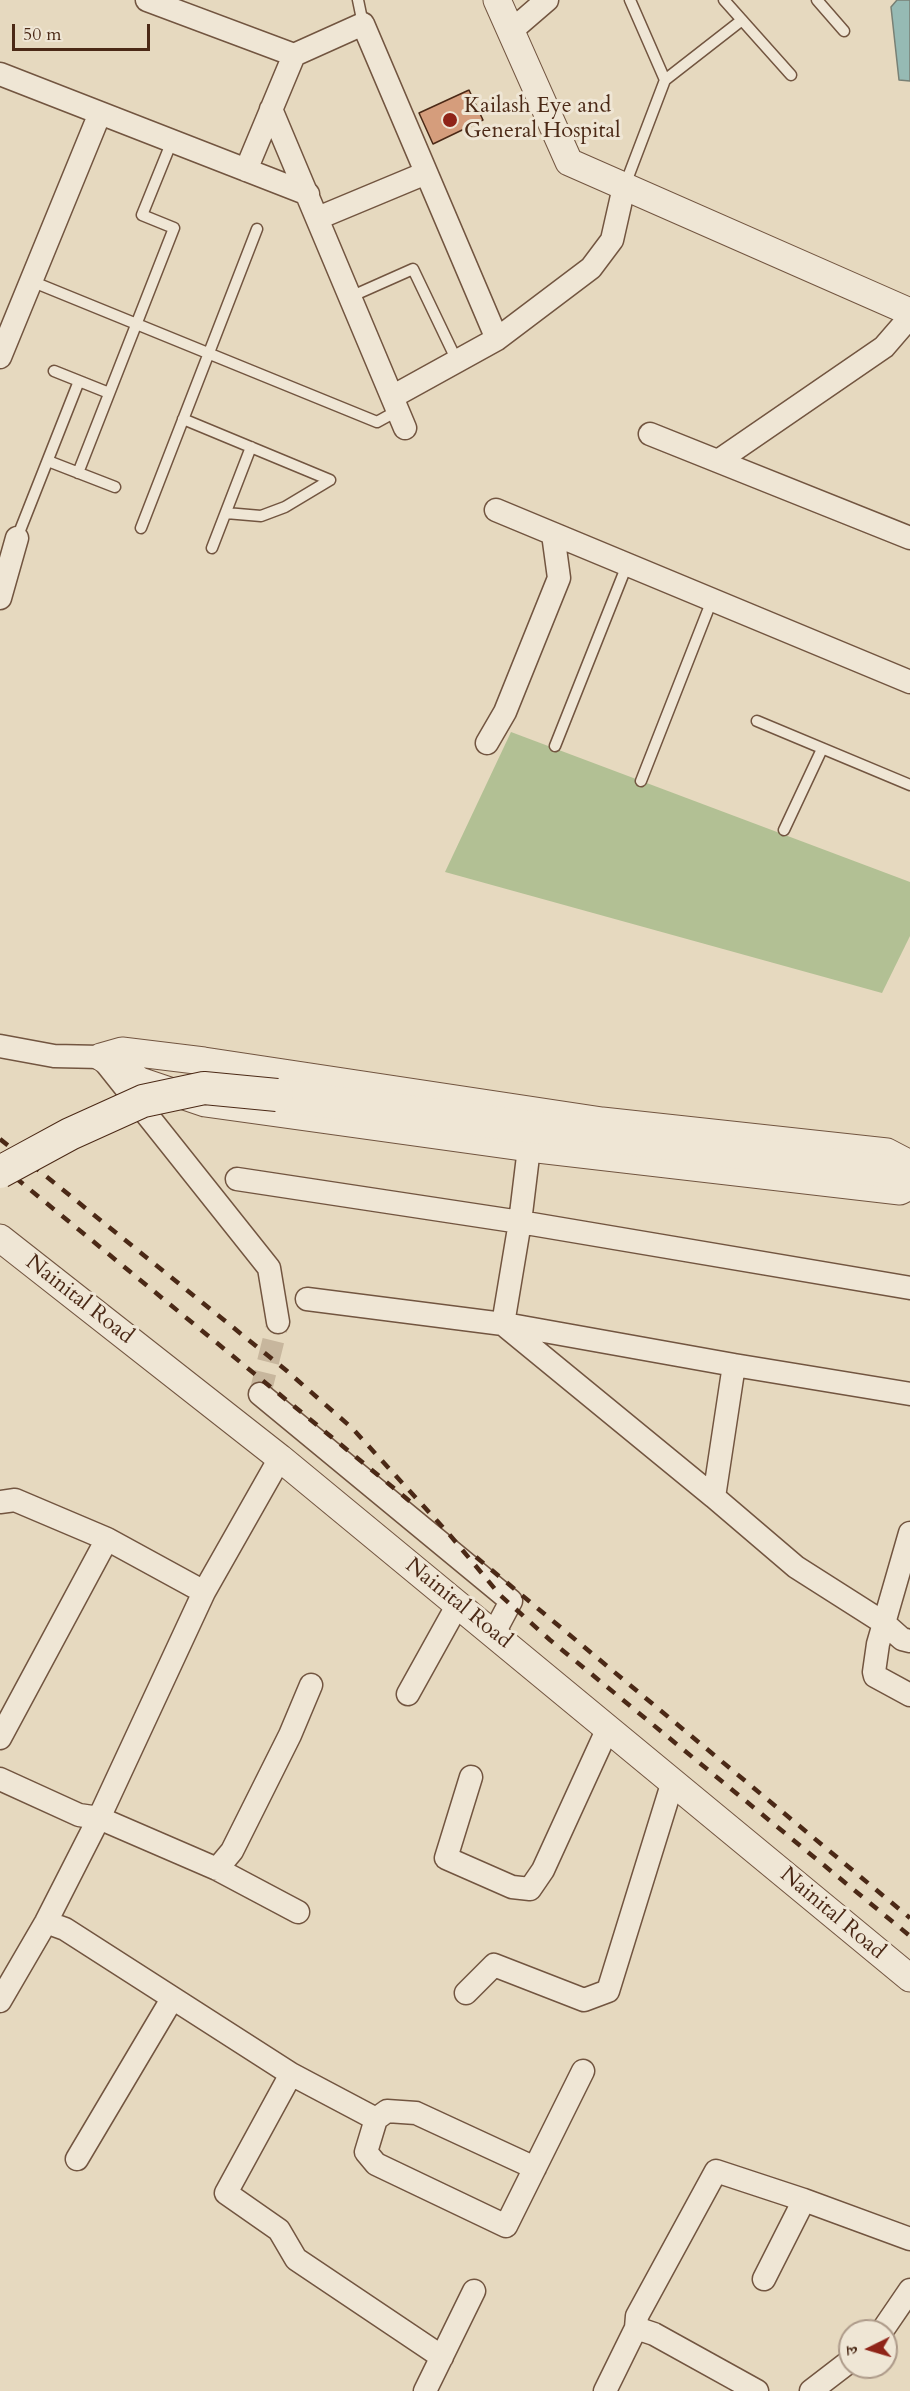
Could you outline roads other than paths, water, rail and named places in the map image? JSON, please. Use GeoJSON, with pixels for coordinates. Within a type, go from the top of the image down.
{"type":"FeatureCollection","features":[{"type":"Feature","properties":{"kind":"main road"},"geometry":{"type":"LineString","coordinates":[[0,1172],[69,1134],[143,1101],[204,1088],[906,1174]]}},
{"type":"Feature","properties":{"kind":"street"},"geometry":{"type":"LineString","coordinates":[[147,0],[294,55]]}},
{"type":"Feature","properties":{"kind":"street"},"geometry":{"type":"LineString","coordinates":[[497,0],[569,162],[910,315],[884,346],[718,461]]}},
{"type":"Feature","properties":{"kind":"street"},"geometry":{"type":"LineString","coordinates":[[511,31],[547,0]]}},
{"type":"Feature","properties":{"kind":"street"},"geometry":{"type":"LineString","coordinates":[[246,170],[294,55],[363,24],[497,339]]}},
{"type":"Feature","properties":{"kind":"street"},"geometry":{"type":"LineString","coordinates":[[0,74],[308,194]]}},
{"type":"Feature","properties":{"kind":"street"},"geometry":{"type":"LineString","coordinates":[[271,109],[398,412],[457,361],[497,339],[591,268],[612,240],[624,187]]}},
{"type":"Feature","properties":{"kind":"street"},"geometry":{"type":"LineString","coordinates":[[0,357],[100,113]]}},
{"type":"Feature","properties":{"kind":"street"},"geometry":{"type":"LineString","coordinates":[[318,218],[426,173]]}},
{"type":"Feature","properties":{"kind":"street"},"geometry":{"type":"LineString","coordinates":[[650,434],[910,538]]}},
{"type":"Feature","properties":{"kind":"street"},"geometry":{"type":"LineString","coordinates":[[495,510],[910,682]]}},
{"type":"Feature","properties":{"kind":"street"},"geometry":{"type":"LineString","coordinates":[[487,743],[505,712],[558,578],[553,534]]}},
{"type":"Feature","properties":{"kind":"street"},"geometry":{"type":"LineString","coordinates":[[0,598],[17,538]]}},
{"type":"Feature","properties":{"kind":"street"},"geometry":{"type":"LineString","coordinates":[[0,1046],[54,1056],[101,1057],[122,1051],[602,1120],[887,1152],[906,1174],[900,1191],[529,1148],[205,1103],[140,1081],[101,1057]]}},
{"type":"Feature","properties":{"kind":"street"},"geometry":{"type":"LineString","coordinates":[[101,1057],[268,1268],[278,1322]]}},
{"type":"Feature","properties":{"kind":"street"},"geometry":{"type":"LineString","coordinates":[[503,1324],[520,1222],[529,1148]]}},
{"type":"Feature","properties":{"kind":"street"},"geometry":{"type":"LineString","coordinates":[[237,1179],[520,1222],[910,1288]]}},
{"type":"Feature","properties":{"kind":"street","name":"Nainital Road"},"geometry":{"type":"LineString","coordinates":[[0,1238],[280,1458],[673,1780],[910,1978]]}},
{"type":"Feature","properties":{"kind":"street"},"geometry":{"type":"LineString","coordinates":[[307,1299],[503,1324],[910,1394]]}},
{"type":"Feature","properties":{"kind":"street"},"geometry":{"type":"LineString","coordinates":[[503,1324],[796,1567],[884,1623],[902,1639],[910,1641]]}},
{"type":"Feature","properties":{"kind":"street"},"geometry":{"type":"LineString","coordinates":[[714,1497],[734,1365]]}},
{"type":"Feature","properties":{"kind":"street"},"geometry":{"type":"LineString","coordinates":[[260,1394],[511,1601],[494,1633]]}},
{"type":"Feature","properties":{"kind":"street"},"geometry":{"type":"LineString","coordinates":[[0,2001],[46,1922],[99,1818],[204,1592],[280,1458]]}},
{"type":"Feature","properties":{"kind":"street"},"geometry":{"type":"LineString","coordinates":[[0,1502],[15,1500],[106,1539],[204,1592]]}},
{"type":"Feature","properties":{"kind":"street"},"geometry":{"type":"LineString","coordinates":[[910,1535],[874,1663],[875,1676],[910,1695]]}},
{"type":"Feature","properties":{"kind":"street"},"geometry":{"type":"LineString","coordinates":[[0,1738],[106,1539]]}},
{"type":"Feature","properties":{"kind":"street"},"geometry":{"type":"LineString","coordinates":[[408,1694],[458,1604]]}},
{"type":"Feature","properties":{"kind":"street"},"geometry":{"type":"LineString","coordinates":[[217,1869],[232,1851],[290,1735],[310,1685]]}},
{"type":"Feature","properties":{"kind":"street"},"geometry":{"type":"LineString","coordinates":[[471,1777],[446,1858],[513,1887],[530,1889],[543,1870],[608,1728]]}},
{"type":"Feature","properties":{"kind":"street"},"geometry":{"type":"LineString","coordinates":[[0,1779],[79,1815],[99,1818],[217,1869],[298,1912]]}},
{"type":"Feature","properties":{"kind":"street"},"geometry":{"type":"LineString","coordinates":[[466,1993],[494,1965],[584,2000],[608,1991],[673,1780]]}},
{"type":"Feature","properties":{"kind":"street"},"geometry":{"type":"LineString","coordinates":[[46,1922],[65,1929],[291,2074],[376,2119]]}},
{"type":"Feature","properties":{"kind":"street"},"geometry":{"type":"LineString","coordinates":[[77,2158],[172,1999]]}},
{"type":"Feature","properties":{"kind":"street"},"geometry":{"type":"LineString","coordinates":[[535,2168],[416,2113],[387,2111],[376,2119],[366,2152],[376,2164],[507,2226],[584,2070]]}},
{"type":"Feature","properties":{"kind":"street"},"geometry":{"type":"LineString","coordinates":[[291,2074],[226,2193],[279,2230],[296,2259],[442,2357]]}},
{"type":"Feature","properties":{"kind":"street"},"geometry":{"type":"LineString","coordinates":[[605,2391],[636,2328],[637,2316],[716,2171],[804,2200],[910,2240]]}},
{"type":"Feature","properties":{"kind":"street"},"geometry":{"type":"LineString","coordinates":[[764,2279],[804,2200]]}},
{"type":"Feature","properties":{"kind":"street"},"geometry":{"type":"LineString","coordinates":[[890,2319],[910,2290]]}},
{"type":"Feature","properties":{"kind":"street"},"geometry":{"type":"LineString","coordinates":[[425,2391],[474,2291]]}},
{"type":"Feature","properties":{"kind":"street"},"geometry":{"type":"LineString","coordinates":[[636,2328],[654,2334],[757,2391]]}},
{"type":"Feature","properties":{"kind":"street"},"geometry":{"type":"LineString","coordinates":[[811,2391],[838,2370]]}},
{"type":"Feature","properties":{"kind":"lane"},"geometry":{"type":"LineString","coordinates":[[358,0],[363,24]]}},
{"type":"Feature","properties":{"kind":"lane"},"geometry":{"type":"LineString","coordinates":[[630,0],[665,80]]}},
{"type":"Feature","properties":{"kind":"lane"},"geometry":{"type":"LineString","coordinates":[[724,0],[791,75]]}},
{"type":"Feature","properties":{"kind":"lane"},"geometry":{"type":"LineString","coordinates":[[817,0],[843,30]]}},
{"type":"Feature","properties":{"kind":"lane"},"geometry":{"type":"LineString","coordinates":[[624,187],[665,80],[742,20]]}},
{"type":"Feature","properties":{"kind":"lane"},"geometry":{"type":"LineString","coordinates":[[78,473],[174,228],[142,215],[172,141]]}},
{"type":"Feature","properties":{"kind":"lane"},"geometry":{"type":"LineString","coordinates":[[141,528],[257,229]]}},
{"type":"Feature","properties":{"kind":"lane"},"geometry":{"type":"LineString","coordinates":[[350,297],[413,269],[457,361]]}},
{"type":"Feature","properties":{"kind":"lane"},"geometry":{"type":"LineString","coordinates":[[31,280],[377,423],[398,412]]}},
{"type":"Feature","properties":{"kind":"lane"},"geometry":{"type":"LineString","coordinates":[[54,371],[109,393]]}},
{"type":"Feature","properties":{"kind":"lane"},"geometry":{"type":"LineString","coordinates":[[17,538],[79,381]]}},
{"type":"Feature","properties":{"kind":"lane"},"geometry":{"type":"LineString","coordinates":[[183,419],[330,480],[285,507],[261,516],[226,513]]}},
{"type":"Feature","properties":{"kind":"lane"},"geometry":{"type":"LineString","coordinates":[[212,548],[251,447]]}},
{"type":"Feature","properties":{"kind":"lane"},"geometry":{"type":"LineString","coordinates":[[48,461],[116,487]]}},
{"type":"Feature","properties":{"kind":"lane"},"geometry":{"type":"LineString","coordinates":[[555,746],[627,565]]}},
{"type":"Feature","properties":{"kind":"lane"},"geometry":{"type":"LineString","coordinates":[[641,781],[711,600]]}},
{"type":"Feature","properties":{"kind":"lane"},"geometry":{"type":"LineString","coordinates":[[757,721],[910,785]]}},
{"type":"Feature","properties":{"kind":"lane"},"geometry":{"type":"LineString","coordinates":[[784,830],[822,748]]}},
{"type":"Feature","properties":{"kind":"water"},"geometry":{"type":"Polygon","coordinates":[[[897,0],[910,0],[910,81],[899,80],[891,7],[897,0]]]}},
{"type":"Feature","properties":{"kind":"tunnel"},"geometry":{"type":"LineString","coordinates":[[260,1394],[278,1322]]}},
{"type":"Feature","properties":{"kind":"railway"},"geometry":{"type":"LineString","coordinates":[[0,1139],[287,1371],[352,1428],[449,1534],[500,1595],[550,1640],[910,1936]]}},
{"type":"Feature","properties":{"kind":"railway"},"geometry":{"type":"LineString","coordinates":[[0,1165],[412,1503]]}},
{"type":"Feature","properties":{"kind":"railway"},"geometry":{"type":"LineString","coordinates":[[476,1557],[910,1918]]}},
{"type":"Feature","properties":{"kind":"place","name":"Kailash Eye and General Hospital"},"geometry":{"type":"Point","coordinates":[450,120]}}]}
